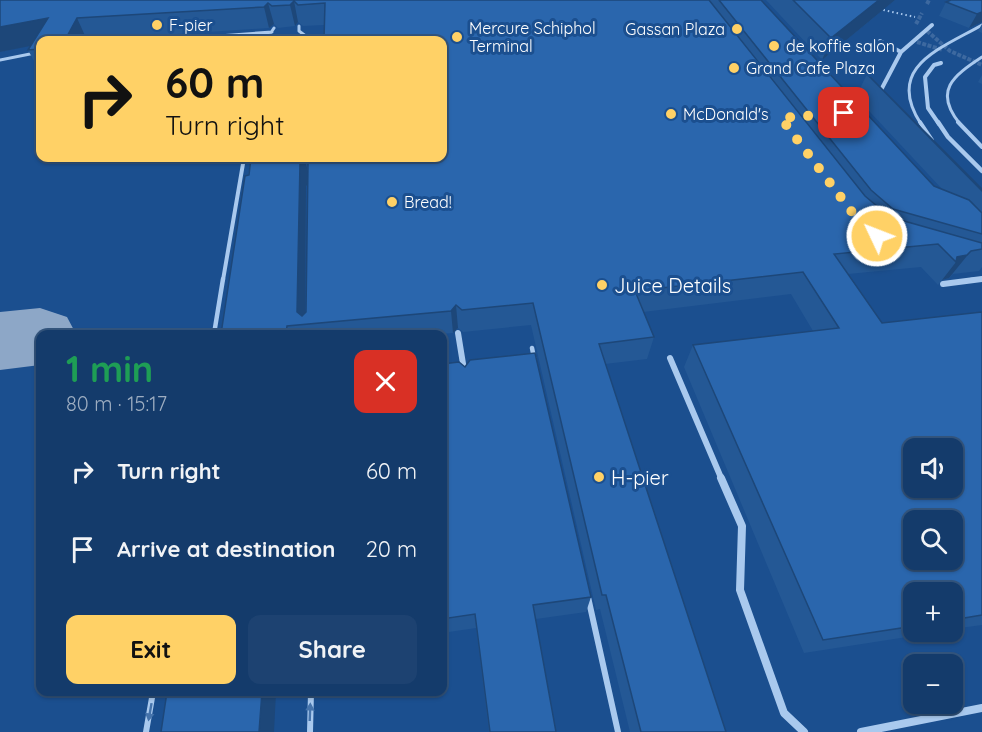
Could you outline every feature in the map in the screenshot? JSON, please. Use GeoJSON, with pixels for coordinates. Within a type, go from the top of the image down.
{"type":"FeatureCollection","features":[{"type":"Feature","properties":{"kind":"street"},"geometry":{"type":"LineString","coordinates":[[883,108],[881,90],[901,52],[932,25]]}},
{"type":"Feature","properties":{"kind":"street"},"geometry":{"type":"LineString","coordinates":[[880,41],[901,52]]}},
{"type":"Feature","properties":{"kind":"street"},"geometry":{"type":"LineString","coordinates":[[941,63],[934,65],[925,77],[928,108],[948,137],[982,171]]}},
{"type":"Feature","properties":{"kind":"street"},"geometry":{"type":"LineString","coordinates":[[872,96],[882,98]]}},
{"type":"Feature","properties":{"kind":"street"},"geometry":{"type":"LineString","coordinates":[[943,284],[982,279]]}},
{"type":"Feature","properties":{"kind":"street"},"geometry":{"type":"LineString","coordinates":[[458,333],[466,383]]}},
{"type":"Feature","properties":{"kind":"street"},"geometry":{"type":"LineString","coordinates":[[670,358],[742,526],[740,590],[784,713],[804,732]]}},
{"type":"Feature","properties":{"kind":"street"},"geometry":{"type":"LineString","coordinates":[[861,732],[982,708]]}},
{"type":"Feature","properties":{"kind":"lane"},"geometry":{"type":"LineString","coordinates":[[936,146],[915,118],[908,102],[905,90],[910,75],[922,60],[982,25]]}},
{"type":"Feature","properties":{"kind":"lane"},"geometry":{"type":"LineString","coordinates":[[299,26],[299,31],[306,36]]}},
{"type":"Feature","properties":{"kind":"lane"},"geometry":{"type":"LineString","coordinates":[[269,36],[274,28]]}},
{"type":"Feature","properties":{"kind":"lane"},"geometry":{"type":"LineString","coordinates":[[218,36],[272,32]]}},
{"type":"Feature","properties":{"kind":"lane"},"geometry":{"type":"LineString","coordinates":[[0,60],[36,53]]}},
{"type":"Feature","properties":{"kind":"lane"},"geometry":{"type":"LineString","coordinates":[[982,57],[962,69],[949,81],[946,89],[946,98],[952,114],[962,128],[982,147]]}},
{"type":"Feature","properties":{"kind":"lane"},"geometry":{"type":"LineString","coordinates":[[215,330],[243,162]]}},
{"type":"Feature","properties":{"kind":"lane"},"geometry":{"type":"LineString","coordinates":[[532,348],[534,360]]}},
{"type":"Feature","properties":{"kind":"lane"},"geometry":{"type":"LineString","coordinates":[[586,592],[618,732]]}},
{"type":"Feature","properties":{"kind":"lane"},"geometry":{"type":"LineString","coordinates":[[146,732],[152,696]]}},
{"type":"Feature","properties":{"kind":"lane"},"geometry":{"type":"LineString","coordinates":[[310,732],[311,696]]}},
{"type":"Feature","properties":{"kind":"path"},"geometry":{"type":"LineString","coordinates":[[879,9],[919,18]]}},
{"type":"Feature","properties":{"kind":"building"},"geometry":{"type":"Polygon","coordinates":[[[0,0],[709,0],[865,196],[890,217],[982,243],[982,249],[957,257],[956,262],[938,244],[834,254],[882,323],[982,312],[982,615],[963,618],[963,582],[903,582],[903,628],[823,640],[693,345],[839,328],[803,272],[635,291],[654,337],[599,344],[726,732],[641,732],[606,595],[602,595],[533,303],[462,310],[456,305],[451,311],[287,326],[286,330],[222,330],[245,176],[249,175],[251,162],[302,162],[297,312],[302,316],[306,312],[306,162],[447,162],[447,36],[324,36],[325,3],[298,5],[294,1],[290,5],[272,6],[268,3],[264,7],[77,18],[67,36],[37,36],[48,18],[0,27],[0,0]]]}},
{"type":"Feature","properties":{"kind":"building"},"geometry":{"type":"Polygon","coordinates":[[[719,0],[761,0],[934,186],[969,200],[982,213],[982,234],[893,209],[871,190],[719,0]]]}},
{"type":"Feature","properties":{"kind":"building"},"geometry":{"type":"Polygon","coordinates":[[[793,0],[879,0],[831,38],[793,0]]]}},
{"type":"Feature","properties":{"kind":"building"},"geometry":{"type":"Polygon","coordinates":[[[982,0],[982,12],[977,14],[946,2],[982,0]]]}},
{"type":"Feature","properties":{"kind":"building"},"geometry":{"type":"Polygon","coordinates":[[[36,37],[36,49],[28,50],[36,37]]]}},
{"type":"Feature","properties":{"kind":"building"},"geometry":{"type":"Polygon","coordinates":[[[867,74],[982,189],[982,191],[867,74]]]}},
{"type":"Feature","properties":{"kind":"building"},"geometry":{"type":"Polygon","coordinates":[[[535,353],[591,597],[533,605],[556,732],[490,732],[475,614],[447,618],[447,363],[459,362],[465,367],[470,360],[535,353]]]}},
{"type":"Feature","properties":{"kind":"building"},"geometry":{"type":"Polygon","coordinates":[[[166,696],[262,696],[259,732],[161,732],[166,696]]]}},
{"type":"Feature","properties":{"kind":"taxiway"},"geometry":{"type":"LineString","coordinates":[[0,341],[36,337]]}},
{"type":"Feature","properties":{"kind":"tunnel"},"geometry":{"type":"LineString","coordinates":[[927,4],[929,0]]}},
{"type":"Feature","properties":{"kind":"tunnel"},"geometry":{"type":"LineString","coordinates":[[916,24],[922,13]]}},
{"type":"Feature","properties":{"kind":"tunnel"},"geometry":{"type":"LineString","coordinates":[[927,31],[950,51],[982,65]]}},
{"type":"Feature","properties":{"kind":"tunnel"},"geometry":{"type":"LineString","coordinates":[[917,42],[943,50]]}},
{"type":"Feature","properties":{"kind":"place","name":"F-pier"},"geometry":{"type":"Point","coordinates":[157,25]}},
{"type":"Feature","properties":{"kind":"place","name":"Gassan Plaza"},"geometry":{"type":"Point","coordinates":[737,29]}},
{"type":"Feature","properties":{"kind":"place","name":"Mercure Schiphol Terminal"},"geometry":{"type":"Point","coordinates":[457,37]}},
{"type":"Feature","properties":{"kind":"place","name":"de koffie salon"},"geometry":{"type":"Point","coordinates":[774,46]}},
{"type":"Feature","properties":{"kind":"place","name":"Grand Cafe Plaza"},"geometry":{"type":"Point","coordinates":[734,68]}},
{"type":"Feature","properties":{"kind":"place","name":"McDonald's"},"geometry":{"type":"Point","coordinates":[671,114]}},
{"type":"Feature","properties":{"kind":"place","name":"Bread!"},"geometry":{"type":"Point","coordinates":[392,202]}},
{"type":"Feature","properties":{"kind":"place","name":"Juice Details"},"geometry":{"type":"Point","coordinates":[602,285]}},
{"type":"Feature","properties":{"kind":"place","name":"H-pier"},"geometry":{"type":"Point","coordinates":[599,477]}},
{"type":"Feature","properties":{"kind":"route"},"geometry":{"type":"LineString","coordinates":[[844,113],[781,118],[855,216],[877,236]]}}]}
